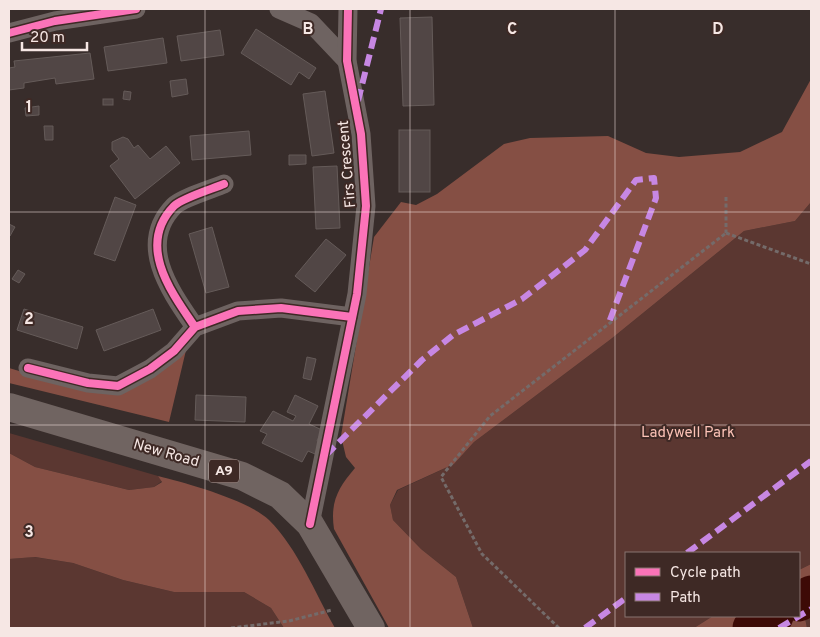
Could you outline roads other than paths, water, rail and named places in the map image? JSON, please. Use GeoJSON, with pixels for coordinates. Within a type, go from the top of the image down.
{"type":"FeatureCollection","features":[{"type":"Feature","properties":{"kind":"main road","name":"New Road"},"geometry":{"type":"LineString","coordinates":[[9,407],[242,476],[280,495],[310,524],[371,628]]}},
{"type":"Feature","properties":{"kind":"street"},"geometry":{"type":"LineString","coordinates":[[9,33],[55,21],[136,9]]}},
{"type":"Feature","properties":{"kind":"street"},"geometry":{"type":"LineString","coordinates":[[279,9],[311,23],[347,61]]}},
{"type":"Feature","properties":{"kind":"street","name":"Firs Crescent"},"geometry":{"type":"LineString","coordinates":[[310,524],[352,317],[366,206],[361,134],[347,61],[348,9]]}},
{"type":"Feature","properties":{"kind":"street"},"geometry":{"type":"LineString","coordinates":[[195,327],[167,286],[156,250],[163,224],[175,205],[224,184]]}},
{"type":"Feature","properties":{"kind":"street"},"geometry":{"type":"LineString","coordinates":[[28,368],[88,383],[118,386],[150,369],[174,351],[195,327],[238,311],[281,308],[352,317]]}},
{"type":"Feature","properties":{"kind":"waterway"},"geometry":{"type":"LineString","coordinates":[[800,601],[811,595]]}},
{"type":"Feature","properties":{"kind":"waterway"},"geometry":{"type":"LineString","coordinates":[[752,628],[772,617]]}},
{"type":"Feature","properties":{"kind":"park label","name":"Ladywell Park"},"geometry":{"type":"Point","coordinates":[688,433]}}]}
